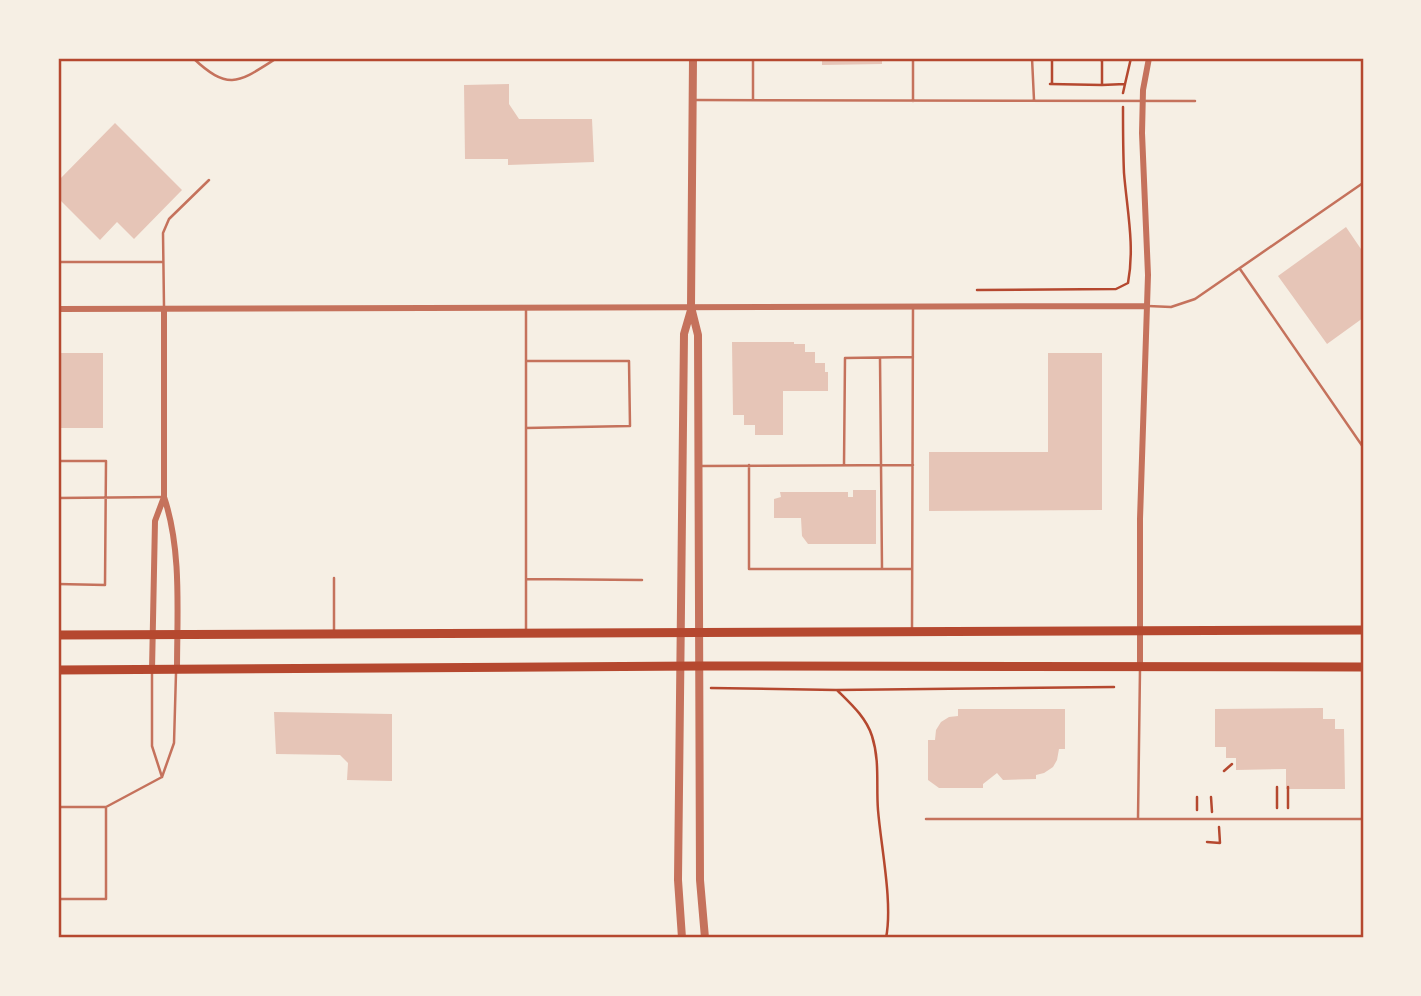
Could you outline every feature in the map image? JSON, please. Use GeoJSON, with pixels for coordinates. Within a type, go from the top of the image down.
{"type":"FeatureCollection","features":[{"type":"Feature","properties":{"kind":"main road"},"geometry":{"type":"LineString","coordinates":[[58,635],[1363,630]]}},
{"type":"Feature","properties":{"kind":"main road"},"geometry":{"type":"LineString","coordinates":[[58,670],[699,666],[1140,669],[1363,667]]}},
{"type":"Feature","properties":{"kind":"street"},"geometry":{"type":"LineString","coordinates":[[681,938],[678,880],[684,334],[691,307],[692,58]]}},
{"type":"Feature","properties":{"kind":"street"},"geometry":{"type":"LineString","coordinates":[[1140,669],[1140,519],[1148,275],[1142,102],[1149,58]]}},
{"type":"Feature","properties":{"kind":"street"},"geometry":{"type":"LineString","coordinates":[[58,309],[1146,306]]}},
{"type":"Feature","properties":{"kind":"street"},"geometry":{"type":"LineString","coordinates":[[691,307],[698,335],[700,880],[705,938]]}},
{"type":"Feature","properties":{"kind":"street"},"geometry":{"type":"LineString","coordinates":[[164,309],[164,497],[172,522],[177,670]]}},
{"type":"Feature","properties":{"kind":"street"},"geometry":{"type":"LineString","coordinates":[[152,670],[155,521],[164,497]]}},
{"type":"Feature","properties":{"kind":"lane"},"geometry":{"type":"LineString","coordinates":[[193,58],[211,75],[233,80],[250,75],[277,58]]}},
{"type":"Feature","properties":{"kind":"lane"},"geometry":{"type":"LineString","coordinates":[[753,58],[753,100]]}},
{"type":"Feature","properties":{"kind":"lane"},"geometry":{"type":"LineString","coordinates":[[913,58],[913,101]]}},
{"type":"Feature","properties":{"kind":"lane"},"geometry":{"type":"LineString","coordinates":[[1032,58],[1034,102]]}},
{"type":"Feature","properties":{"kind":"lane"},"geometry":{"type":"LineString","coordinates":[[692,100],[1195,101]]}},
{"type":"Feature","properties":{"kind":"lane"},"geometry":{"type":"LineString","coordinates":[[164,309],[163,233],[169,219],[209,180]]}},
{"type":"Feature","properties":{"kind":"lane"},"geometry":{"type":"LineString","coordinates":[[1146,306],[1171,307],[1195,299],[1363,183]]}},
{"type":"Feature","properties":{"kind":"lane"},"geometry":{"type":"LineString","coordinates":[[58,262],[163,262]]}},
{"type":"Feature","properties":{"kind":"lane"},"geometry":{"type":"LineString","coordinates":[[1240,269],[1362,441],[1363,447]]}},
{"type":"Feature","properties":{"kind":"lane"},"geometry":{"type":"LineString","coordinates":[[526,307],[526,633]]}},
{"type":"Feature","properties":{"kind":"lane"},"geometry":{"type":"LineString","coordinates":[[912,632],[914,307]]}},
{"type":"Feature","properties":{"kind":"lane"},"geometry":{"type":"LineString","coordinates":[[844,465],[845,358],[913,357]]}},
{"type":"Feature","properties":{"kind":"lane"},"geometry":{"type":"LineString","coordinates":[[880,358],[881,569]]}},
{"type":"Feature","properties":{"kind":"lane"},"geometry":{"type":"LineString","coordinates":[[526,360],[629,360],[630,426],[526,428]]}},
{"type":"Feature","properties":{"kind":"lane"},"geometry":{"type":"LineString","coordinates":[[58,461],[106,461],[107,498],[105,585],[58,584]]}},
{"type":"Feature","properties":{"kind":"lane"},"geometry":{"type":"LineString","coordinates":[[749,465],[749,569],[912,569]]}},
{"type":"Feature","properties":{"kind":"lane"},"geometry":{"type":"LineString","coordinates":[[699,466],[913,465]]}},
{"type":"Feature","properties":{"kind":"lane"},"geometry":{"type":"LineString","coordinates":[[58,498],[164,497]]}},
{"type":"Feature","properties":{"kind":"lane"},"geometry":{"type":"LineString","coordinates":[[334,578],[334,634]]}},
{"type":"Feature","properties":{"kind":"lane"},"geometry":{"type":"LineString","coordinates":[[526,579],[642,580]]}},
{"type":"Feature","properties":{"kind":"lane"},"geometry":{"type":"LineString","coordinates":[[1138,819],[1140,669]]}},
{"type":"Feature","properties":{"kind":"lane"},"geometry":{"type":"LineString","coordinates":[[152,670],[152,746],[162,777]]}},
{"type":"Feature","properties":{"kind":"lane"},"geometry":{"type":"LineString","coordinates":[[58,807],[106,807],[162,777],[174,743],[177,670]]}},
{"type":"Feature","properties":{"kind":"lane"},"geometry":{"type":"LineString","coordinates":[[58,899],[106,899],[106,807]]}},
{"type":"Feature","properties":{"kind":"lane"},"geometry":{"type":"LineString","coordinates":[[926,819],[1363,818]]}},
{"type":"Feature","properties":{"kind":"path"},"geometry":{"type":"LineString","coordinates":[[1052,58],[1051,84],[1125,84]]}},
{"type":"Feature","properties":{"kind":"path"},"geometry":{"type":"LineString","coordinates":[[1094,58],[1111,58]]}},
{"type":"Feature","properties":{"kind":"path"},"geometry":{"type":"LineString","coordinates":[[977,290],[1116,289],[1128,283],[1131,253],[1124,173],[1123,102],[1131,58]]}},
{"type":"Feature","properties":{"kind":"path"},"geometry":{"type":"LineString","coordinates":[[1102,60],[1102,85]]}},
{"type":"Feature","properties":{"kind":"path"},"geometry":{"type":"LineString","coordinates":[[711,688],[836,690],[1114,687]]}},
{"type":"Feature","properties":{"kind":"path"},"geometry":{"type":"LineString","coordinates":[[836,690],[856,708],[872,733],[878,762],[877,806],[887,901],[887,937]]}},
{"type":"Feature","properties":{"kind":"path"},"geometry":{"type":"LineString","coordinates":[[1224,771],[1232,764]]}},
{"type":"Feature","properties":{"kind":"path"},"geometry":{"type":"LineString","coordinates":[[1287,787],[1287,808]]}},
{"type":"Feature","properties":{"kind":"path"},"geometry":{"type":"LineString","coordinates":[[1277,788],[1277,808]]}},
{"type":"Feature","properties":{"kind":"path"},"geometry":{"type":"LineString","coordinates":[[1197,797],[1197,810]]}},
{"type":"Feature","properties":{"kind":"building"},"geometry":{"type":"Polygon","coordinates":[[[822,58],[882,58],[882,64],[822,65],[822,58]]]}},
{"type":"Feature","properties":{"kind":"building"},"geometry":{"type":"Polygon","coordinates":[[[509,84],[509,104],[519,119],[592,119],[594,162],[508,165],[508,159],[465,159],[464,85],[509,84]]]}},
{"type":"Feature","properties":{"kind":"building"},"geometry":{"type":"Polygon","coordinates":[[[115,123],[182,190],[134,239],[117,222],[100,240],[58,198],[58,181],[115,123]]]}},
{"type":"Feature","properties":{"kind":"building"},"geometry":{"type":"Polygon","coordinates":[[[1346,227],[1363,252],[1363,318],[1327,344],[1278,276],[1346,227]]]}},
{"type":"Feature","properties":{"kind":"building"},"geometry":{"type":"Polygon","coordinates":[[[732,342],[805,344],[805,352],[815,352],[815,363],[825,363],[828,391],[783,391],[783,435],[755,435],[755,425],[744,425],[744,415],[733,415],[732,342]]]}},
{"type":"Feature","properties":{"kind":"building"},"geometry":{"type":"Polygon","coordinates":[[[58,353],[103,353],[103,428],[59,428],[58,353]]]}},
{"type":"Feature","properties":{"kind":"building"},"geometry":{"type":"Polygon","coordinates":[[[1048,353],[1102,353],[1102,510],[929,511],[929,452],[1048,452],[1048,353]]]}},
{"type":"Feature","properties":{"kind":"building"},"geometry":{"type":"Polygon","coordinates":[[[853,490],[876,490],[876,544],[808,544],[802,536],[801,518],[774,518],[774,499],[781,497],[780,492],[848,492],[848,497],[853,497],[853,490]]]}},
{"type":"Feature","properties":{"kind":"building"},"geometry":{"type":"Polygon","coordinates":[[[1323,708],[1323,719],[1335,719],[1335,729],[1344,729],[1345,789],[1286,789],[1286,769],[1236,770],[1236,758],[1226,758],[1226,747],[1215,747],[1215,709],[1323,708]]]}},
{"type":"Feature","properties":{"kind":"building"},"geometry":{"type":"Polygon","coordinates":[[[958,709],[1065,709],[1065,749],[1059,749],[1053,767],[1036,775],[1036,779],[1003,780],[997,773],[983,784],[983,788],[939,788],[928,780],[928,740],[935,740],[936,730],[941,722],[958,716],[958,709]]]}},
{"type":"Feature","properties":{"kind":"building"},"geometry":{"type":"Polygon","coordinates":[[[274,712],[392,714],[392,781],[347,780],[348,763],[340,755],[276,754],[274,712]]]}}]}
